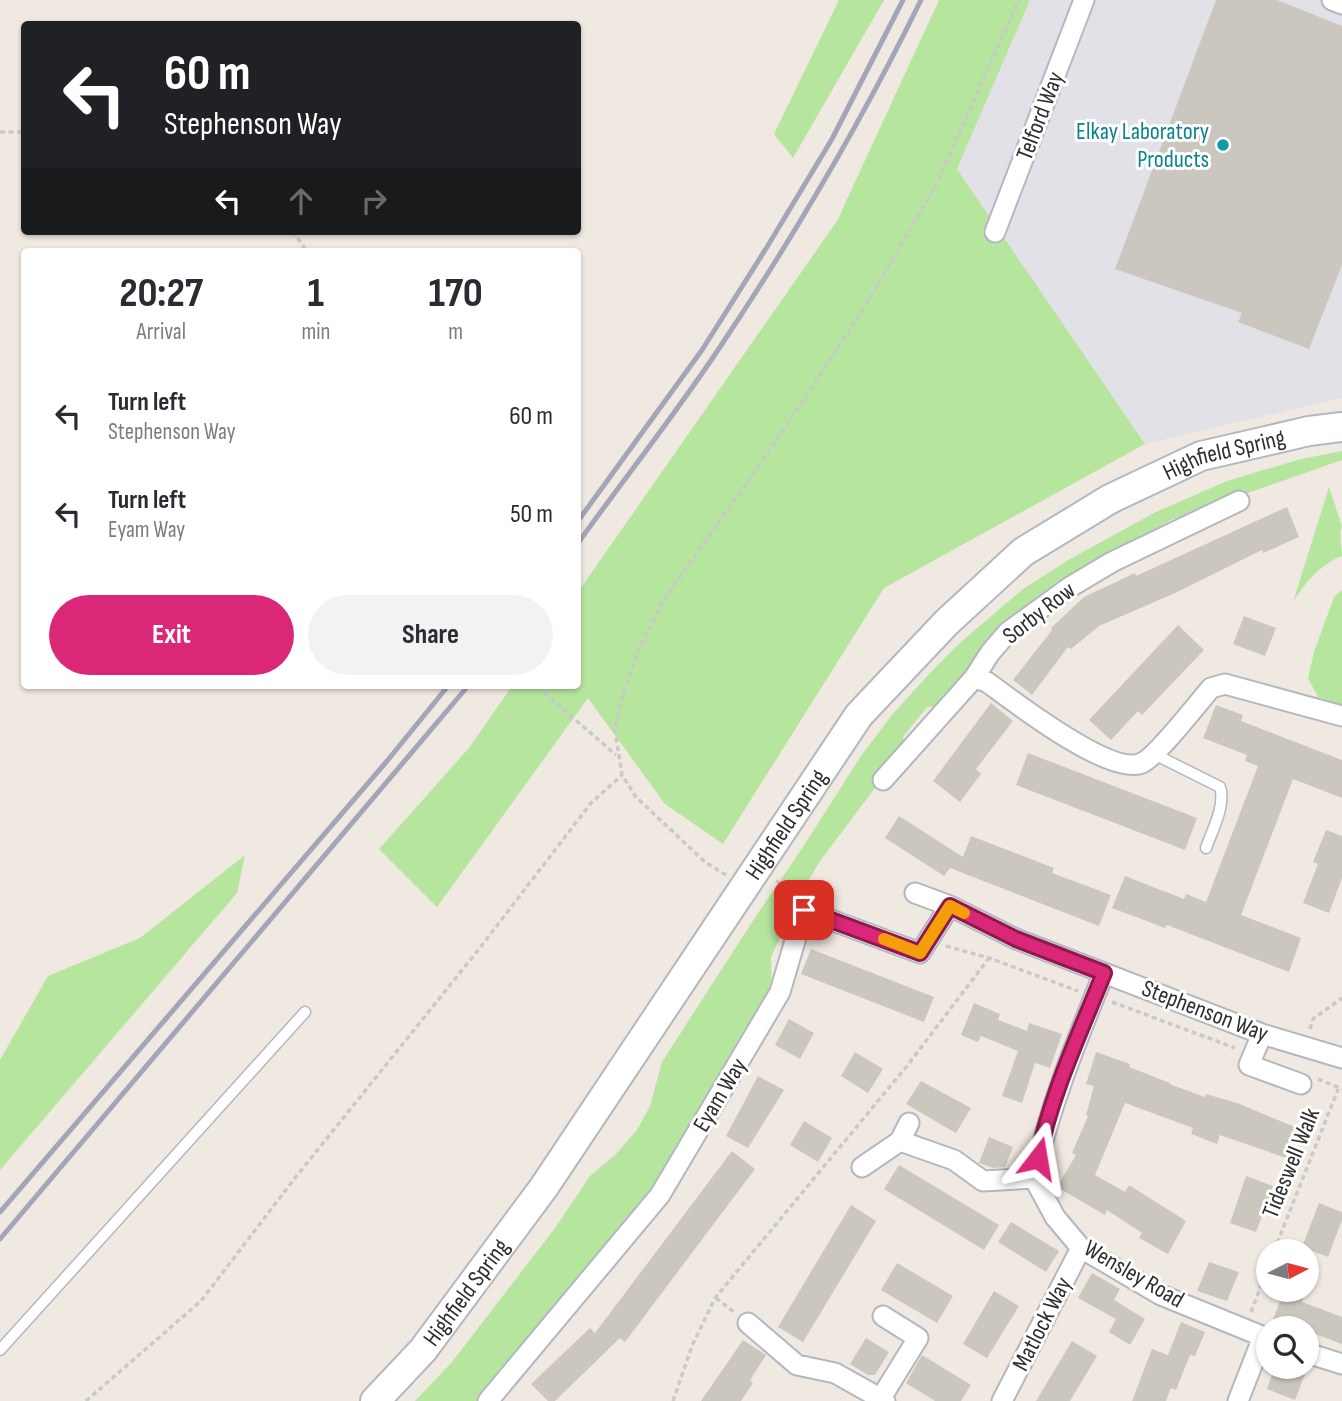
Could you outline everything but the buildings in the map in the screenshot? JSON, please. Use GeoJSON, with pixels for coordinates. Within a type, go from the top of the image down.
{"type":"FeatureCollection","features":[{"type":"Feature","properties":{"kind":"main road","name":"Highfield Spring"},"geometry":{"type":"LineString","coordinates":[[375,1401],[423,1350],[544,1187],[859,715],[947,622],[1023,552],[1110,499],[1201,456],[1309,431],[1342,427]]}},
{"type":"Feature","properties":{"kind":"street","name":"Telford Way"},"geometry":{"type":"LineString","coordinates":[[995,232],[1084,0]]}},
{"type":"Feature","properties":{"kind":"street"},"geometry":{"type":"LineString","coordinates":[[1332,0],[1342,4]]}},
{"type":"Feature","properties":{"kind":"street","name":"Sorby Row"},"geometry":{"type":"LineString","coordinates":[[883,780],[974,678],[1008,632],[1070,587],[1112,562],[1239,501]]}},
{"type":"Feature","properties":{"kind":"street"},"geometry":{"type":"LineString","coordinates":[[974,678],[987,682],[1061,735],[1110,760],[1129,765],[1141,764],[1154,754],[1211,688],[1219,684],[1342,716]]}},
{"type":"Feature","properties":{"kind":"street","name":"Stephenson Way"},"geometry":{"type":"LineString","coordinates":[[915,893],[950,906],[1016,939],[1262,1034],[1342,1058]]}},
{"type":"Feature","properties":{"kind":"street"},"geometry":{"type":"LineString","coordinates":[[926,940],[950,906]]}},
{"type":"Feature","properties":{"kind":"street","name":"Eyam Way"},"geometry":{"type":"LineString","coordinates":[[488,1401],[660,1195],[780,992],[804,910],[920,953],[926,940]]}},
{"type":"Feature","properties":{"kind":"street"},"geometry":{"type":"LineString","coordinates":[[900,1141],[954,1160],[983,1181],[1034,1178],[1042,1138],[1063,1075],[1104,973]]}},
{"type":"Feature","properties":{"kind":"street"},"geometry":{"type":"LineString","coordinates":[[1262,1034],[1249,1065],[1304,1080]]}},
{"type":"Feature","properties":{"kind":"street"},"geometry":{"type":"LineString","coordinates":[[862,1167],[900,1141],[909,1122]]}},
{"type":"Feature","properties":{"kind":"street","name":"Wensley Road"},"geometry":{"type":"LineString","coordinates":[[1034,1178],[1055,1217],[1081,1248],[1161,1295],[1256,1334]]}},
{"type":"Feature","properties":{"kind":"street","name":"Matlock Way"},"geometry":{"type":"LineString","coordinates":[[1002,1401],[1081,1248]]}},
{"type":"Feature","properties":{"kind":"street"},"geometry":{"type":"LineString","coordinates":[[748,1323],[797,1365],[835,1373],[883,1400],[918,1338],[883,1316]]}},
{"type":"Feature","properties":{"kind":"street"},"geometry":{"type":"LineString","coordinates":[[1238,1401],[1256,1344]]}},
{"type":"Feature","properties":{"kind":"street"},"geometry":{"type":"LineString","coordinates":[[1319,1357],[1342,1364]]}},
{"type":"Feature","properties":{"kind":"lane"},"geometry":{"type":"LineString","coordinates":[[1154,754],[1220,787],[1221,803],[1206,848]]}},
{"type":"Feature","properties":{"kind":"lane"},"geometry":{"type":"LineString","coordinates":[[0,1350],[305,1012]]}},
{"type":"Feature","properties":{"kind":"path"},"geometry":{"type":"LineString","coordinates":[[745,887],[705,862],[636,797],[622,775],[618,756],[615,730],[619,706],[639,649],[663,601],[781,435],[866,305],[940,176],[1019,0]]}},
{"type":"Feature","properties":{"kind":"path"},"geometry":{"type":"LineString","coordinates":[[0,132],[21,132]]}},
{"type":"Feature","properties":{"kind":"path"},"geometry":{"type":"LineString","coordinates":[[543,689],[618,756]]}},
{"type":"Feature","properties":{"kind":"path"},"geometry":{"type":"LineString","coordinates":[[86,1401],[201,1301],[591,803],[622,775]]}},
{"type":"Feature","properties":{"kind":"path"},"geometry":{"type":"LineString","coordinates":[[926,940],[989,958],[1253,1055]]}},
{"type":"Feature","properties":{"kind":"path"},"geometry":{"type":"LineString","coordinates":[[673,1401],[692,1346],[715,1298],[899,1077],[989,958]]}},
{"type":"Feature","properties":{"kind":"path"},"geometry":{"type":"LineString","coordinates":[[1304,1080],[1340,1088]]}},
{"type":"Feature","properties":{"kind":"path","name":"Tideswell Walk"},"geometry":{"type":"LineString","coordinates":[[1279,1239],[1340,1088]]}},
{"type":"Feature","properties":{"kind":"shaded area"},"geometry":{"type":"Polygon","coordinates":[[[1030,0],[1342,0],[1342,398],[1145,444],[957,169],[1030,0]]]}},
{"type":"Feature","properties":{"kind":"green space"},"geometry":{"type":"Polygon","coordinates":[[[839,0],[884,0],[793,158],[774,134],[839,0]]]}},
{"type":"Feature","properties":{"kind":"green space"},"geometry":{"type":"Polygon","coordinates":[[[939,0],[1030,0],[957,169],[1145,444],[884,588],[723,844],[665,804],[588,698],[437,907],[379,849],[469,748],[510,689],[581,689],[581,588],[837,221],[939,0]]]}},
{"type":"Feature","properties":{"kind":"green space"},"geometry":{"type":"Polygon","coordinates":[[[1342,451],[1342,460],[1171,520],[1082,570],[997,628],[939,706],[927,707],[903,737],[905,748],[820,861],[801,893],[771,957],[772,995],[696,1129],[559,1310],[483,1401],[415,1401],[452,1362],[555,1228],[590,1176],[615,1155],[637,1130],[650,1106],[662,1062],[861,756],[892,715],[930,673],[962,641],[1023,589],[1070,559],[1156,512],[1227,481],[1301,459],[1342,451]]]}},
{"type":"Feature","properties":{"kind":"green space"},"geometry":{"type":"Polygon","coordinates":[[[1329,487],[1342,526],[1342,556],[1326,564],[1314,575],[1293,602],[1329,487]]]}},
{"type":"Feature","properties":{"kind":"green space"},"geometry":{"type":"Polygon","coordinates":[[[1342,590],[1342,705],[1318,697],[1308,678],[1314,652],[1334,597],[1342,590]]]}},
{"type":"Feature","properties":{"kind":"green space"},"geometry":{"type":"Polygon","coordinates":[[[245,855],[237,893],[0,1170],[0,1060],[48,976],[140,938],[245,855]]]}},
{"type":"Feature","properties":{"kind":"railway"},"geometry":{"type":"LineString","coordinates":[[581,517],[702,350],[767,247],[832,139],[903,0]]}},
{"type":"Feature","properties":{"kind":"railway"},"geometry":{"type":"LineString","coordinates":[[581,539],[701,375],[746,308],[826,178],[921,0]]}},
{"type":"Feature","properties":{"kind":"railway"},"geometry":{"type":"LineString","coordinates":[[0,1212],[387,761],[446,689]]}},
{"type":"Feature","properties":{"kind":"railway"},"geometry":{"type":"LineString","coordinates":[[0,1239],[465,689]]}},
{"type":"Feature","properties":{"kind":"slow traffic"},"geometry":{"type":"LineString","coordinates":[[884,939],[920,953],[950,906],[964,913]]}},
{"type":"Feature","properties":{"kind":"place","name":"Elkay Laboratory Products"},"geometry":{"type":"Point","coordinates":[1223,145]}},
{"type":"Feature","properties":{"kind":"route"},"geometry":{"type":"LineString","coordinates":[[804,910],[920,953],[950,906],[1016,939],[1104,973],[1063,1075],[1038,1158]]}}]}
